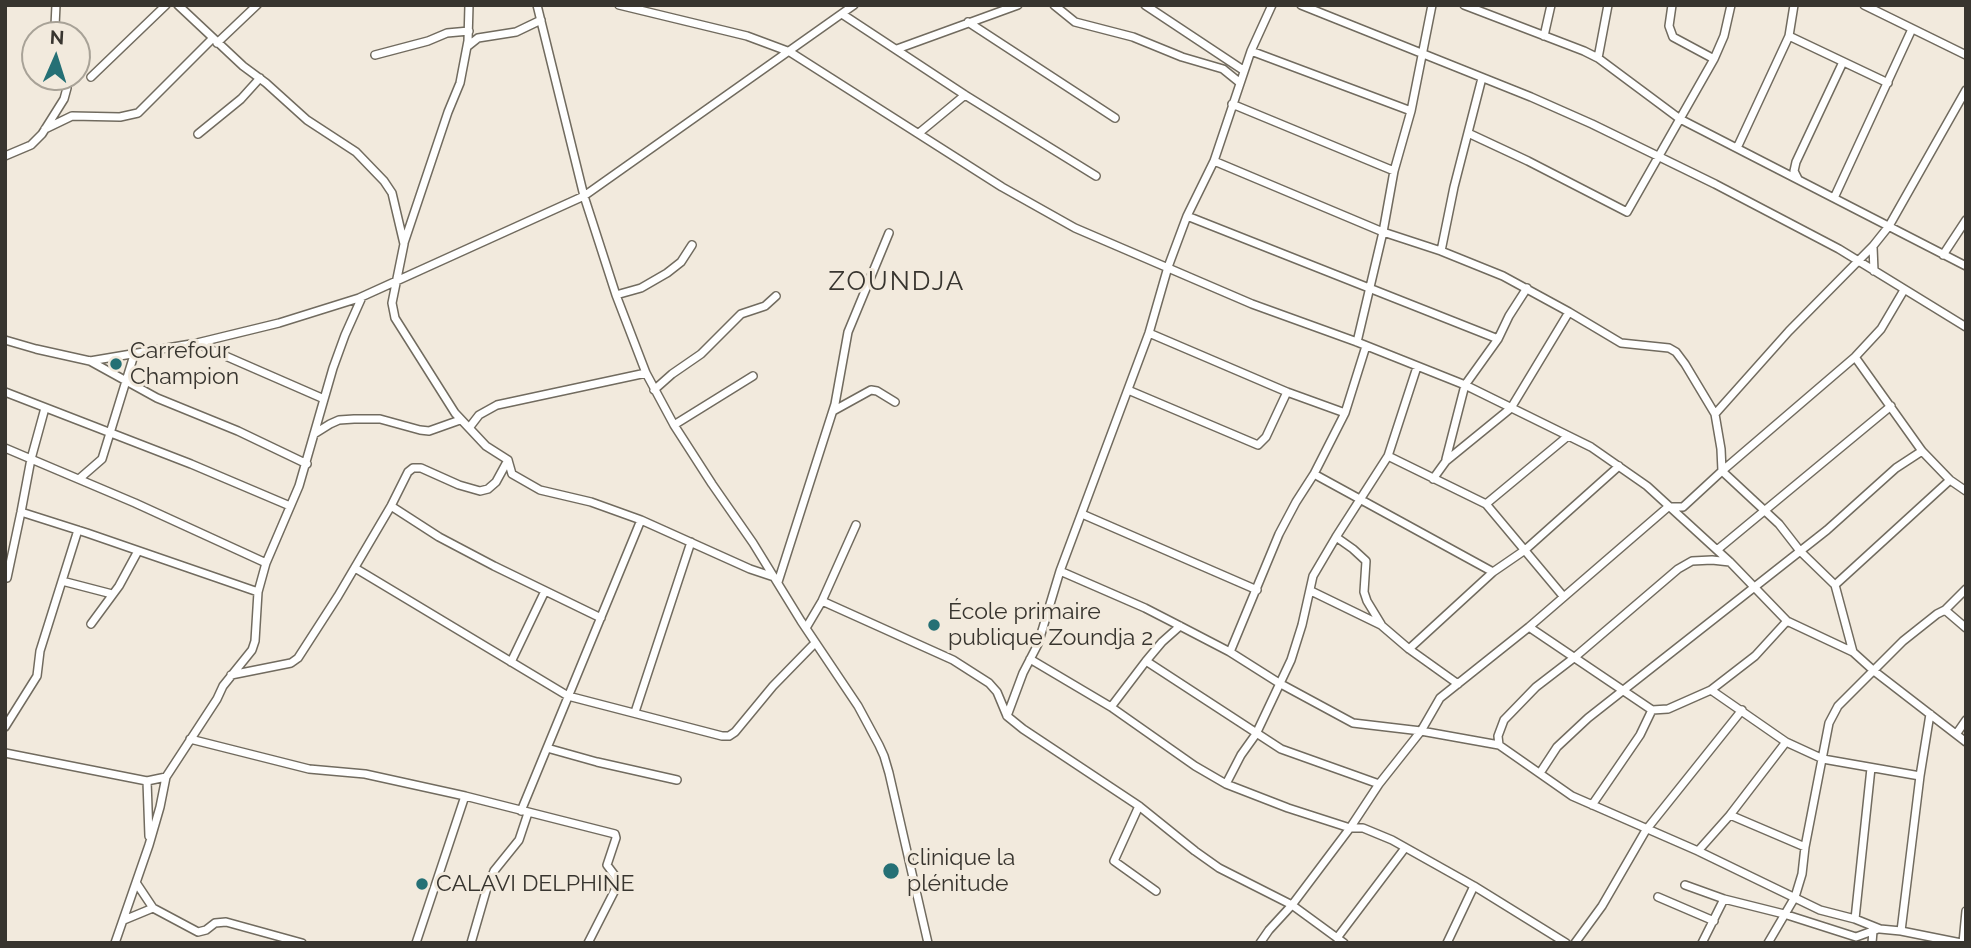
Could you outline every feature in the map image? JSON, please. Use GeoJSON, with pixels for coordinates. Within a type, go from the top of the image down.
{"type":"FeatureCollection","features":[{"type":"Feature","properties":{"kind":"street"},"geometry":{"type":"LineString","coordinates":[[91,76],[166,5]]}},
{"type":"Feature","properties":{"kind":"street"},"geometry":{"type":"LineString","coordinates":[[178,5],[215,41],[307,120],[356,152],[384,181],[392,193],[404,244]]}},
{"type":"Feature","properties":{"kind":"street"},"geometry":{"type":"LineString","coordinates":[[45,129],[72,116],[120,117],[138,113],[257,5]]}},
{"type":"Feature","properties":{"kind":"street"},"geometry":{"type":"LineString","coordinates":[[469,5],[469,31],[460,83],[444,122],[404,244],[392,303],[395,318],[460,420],[486,446],[508,460],[512,474],[550,493],[591,502],[641,520],[776,580]]}},
{"type":"Feature","properties":{"kind":"street"},"geometry":{"type":"LineString","coordinates":[[537,5],[584,196],[616,295],[646,373],[674,425],[858,706],[884,756],[926,941]]}},
{"type":"Feature","properties":{"kind":"street"},"geometry":{"type":"LineString","coordinates":[[619,5],[747,36],[790,52],[1002,187],[1076,228],[1252,304],[1465,385],[1591,447],[1647,486],[1730,562],[1787,621],[1853,652],[1966,742]]}},
{"type":"Feature","properties":{"kind":"street"},"geometry":{"type":"LineString","coordinates":[[90,361],[197,343],[279,323],[363,296],[584,196],[854,5]]}},
{"type":"Feature","properties":{"kind":"street"},"geometry":{"type":"LineString","coordinates":[[897,49],[1018,5]]}},
{"type":"Feature","properties":{"kind":"street"},"geometry":{"type":"LineString","coordinates":[[1054,5],[1075,22],[1133,37],[1182,57],[1215,66],[1240,82]]}},
{"type":"Feature","properties":{"kind":"street"},"geometry":{"type":"LineString","coordinates":[[1145,5],[1244,70]]}},
{"type":"Feature","properties":{"kind":"street"},"geometry":{"type":"LineString","coordinates":[[1007,716],[1038,644],[1060,571],[1149,332],[1168,267],[1187,216],[1214,161],[1251,51],[1272,5]]}},
{"type":"Feature","properties":{"kind":"street"},"geometry":{"type":"LineString","coordinates":[[1301,5],[1592,124],[1758,207],[1857,261],[1966,327]]}},
{"type":"Feature","properties":{"kind":"street"},"geometry":{"type":"LineString","coordinates":[[1357,342],[1383,232],[1394,171],[1411,111],[1432,5]]}},
{"type":"Feature","properties":{"kind":"street"},"geometry":{"type":"LineString","coordinates":[[1464,5],[1598,58],[1681,119],[1966,266]]}},
{"type":"Feature","properties":{"kind":"street"},"geometry":{"type":"LineString","coordinates":[[1493,16],[1496,5]]}},
{"type":"Feature","properties":{"kind":"street"},"geometry":{"type":"LineString","coordinates":[[1544,36],[1551,5]]}},
{"type":"Feature","properties":{"kind":"street"},"geometry":{"type":"LineString","coordinates":[[1598,58],[1608,5]]}},
{"type":"Feature","properties":{"kind":"street"},"geometry":{"type":"LineString","coordinates":[[1672,5],[1669,26],[1673,37],[1714,59]]}},
{"type":"Feature","properties":{"kind":"street"},"geometry":{"type":"LineString","coordinates":[[1468,134],[1628,212],[1657,156],[1714,59],[1724,36],[1731,5]]}},
{"type":"Feature","properties":{"kind":"street"},"geometry":{"type":"LineString","coordinates":[[1737,148],[1789,36],[1794,5]]}},
{"type":"Feature","properties":{"kind":"street"},"geometry":{"type":"LineString","coordinates":[[1864,5],[1966,55]]}},
{"type":"Feature","properties":{"kind":"street"},"geometry":{"type":"LineString","coordinates":[[842,13],[965,95],[1096,176]]}},
{"type":"Feature","properties":{"kind":"street"},"geometry":{"type":"LineString","coordinates":[[467,46],[478,38],[516,32],[541,20]]}},
{"type":"Feature","properties":{"kind":"street"},"geometry":{"type":"LineString","coordinates":[[968,22],[1115,118]]}},
{"type":"Feature","properties":{"kind":"street"},"geometry":{"type":"LineString","coordinates":[[1834,198],[1912,29]]}},
{"type":"Feature","properties":{"kind":"street"},"geometry":{"type":"LineString","coordinates":[[375,55],[447,33],[469,31]]}},
{"type":"Feature","properties":{"kind":"street"},"geometry":{"type":"LineString","coordinates":[[1789,36],[1888,83]]}},
{"type":"Feature","properties":{"kind":"street"},"geometry":{"type":"LineString","coordinates":[[1251,51],[1411,111]]}},
{"type":"Feature","properties":{"kind":"street"},"geometry":{"type":"LineString","coordinates":[[1798,180],[1794,171],[1796,162],[1843,62]]}},
{"type":"Feature","properties":{"kind":"street"},"geometry":{"type":"LineString","coordinates":[[198,134],[242,99],[260,78]]}},
{"type":"Feature","properties":{"kind":"street"},"geometry":{"type":"LineString","coordinates":[[1441,251],[1454,187],[1482,78]]}},
{"type":"Feature","properties":{"kind":"street"},"geometry":{"type":"LineString","coordinates":[[1715,414],[1889,226],[1966,90]]}},
{"type":"Feature","properties":{"kind":"street"},"geometry":{"type":"LineString","coordinates":[[5,156],[35,142],[66,91]]}},
{"type":"Feature","properties":{"kind":"street"},"geometry":{"type":"LineString","coordinates":[[919,133],[965,95]]}},
{"type":"Feature","properties":{"kind":"street"},"geometry":{"type":"LineString","coordinates":[[1232,104],[1394,171]]}},
{"type":"Feature","properties":{"kind":"street"},"geometry":{"type":"LineString","coordinates":[[1214,161],[1383,232],[1441,251],[1527,288],[1621,343],[1669,348],[1676,352],[1715,414],[1722,471],[1779,524],[1800,551],[1835,585],[1853,652]]}},
{"type":"Feature","properties":{"kind":"street"},"geometry":{"type":"LineString","coordinates":[[1187,216],[1498,339]]}},
{"type":"Feature","properties":{"kind":"street"},"geometry":{"type":"LineString","coordinates":[[1943,255],[1966,220]]}},
{"type":"Feature","properties":{"kind":"street"},"geometry":{"type":"LineString","coordinates":[[776,580],[833,412],[848,332],[888,233]]}},
{"type":"Feature","properties":{"kind":"street"},"geometry":{"type":"LineString","coordinates":[[616,295],[641,288],[667,273],[681,262],[692,245]]}},
{"type":"Feature","properties":{"kind":"street"},"geometry":{"type":"LineString","coordinates":[[1873,246],[1874,271]]}},
{"type":"Feature","properties":{"kind":"street"},"geometry":{"type":"LineString","coordinates":[[1446,461],[1465,385],[1498,339],[1527,288]]}},
{"type":"Feature","properties":{"kind":"street"},"geometry":{"type":"LineString","coordinates":[[1260,943],[1350,828],[1379,784],[1421,731],[1440,698],[1529,627],[1668,507],[1683,507],[1855,357],[1881,329],[1904,290]]}},
{"type":"Feature","properties":{"kind":"street"},"geometry":{"type":"LineString","coordinates":[[115,943],[149,845],[166,776],[231,675],[252,650],[258,592],[266,563],[307,464],[333,368],[363,296]]}},
{"type":"Feature","properties":{"kind":"street"},"geometry":{"type":"LineString","coordinates":[[654,390],[701,354],[716,336],[741,314],[765,306],[776,296]]}},
{"type":"Feature","properties":{"kind":"street"},"geometry":{"type":"LineString","coordinates":[[1433,479],[1446,461],[1511,408],[1569,312]]}},
{"type":"Feature","properties":{"kind":"street"},"geometry":{"type":"LineString","coordinates":[[1149,332],[1287,392],[1345,413]]}},
{"type":"Feature","properties":{"kind":"street"},"geometry":{"type":"LineString","coordinates":[[5,340],[90,361],[157,398],[238,431],[307,464]]}},
{"type":"Feature","properties":{"kind":"street"},"geometry":{"type":"LineString","coordinates":[[197,343],[324,400]]}},
{"type":"Feature","properties":{"kind":"street"},"geometry":{"type":"LineString","coordinates":[[1230,652],[1279,534],[1345,413],[1366,346]]}},
{"type":"Feature","properties":{"kind":"street"},"geometry":{"type":"LineString","coordinates":[[79,480],[103,458],[134,355]]}},
{"type":"Feature","properties":{"kind":"street"},"geometry":{"type":"LineString","coordinates":[[1855,357],[1922,451],[1950,480],[1966,491]]}},
{"type":"Feature","properties":{"kind":"street"},"geometry":{"type":"LineString","coordinates":[[1226,784],[1256,734],[1291,660],[1314,576],[1388,456],[1418,367]]}},
{"type":"Feature","properties":{"kind":"street"},"geometry":{"type":"LineString","coordinates":[[469,428],[479,415],[497,405],[646,373]]}},
{"type":"Feature","properties":{"kind":"street"},"geometry":{"type":"LineString","coordinates":[[674,425],[753,376]]}},
{"type":"Feature","properties":{"kind":"street"},"geometry":{"type":"LineString","coordinates":[[833,412],[871,390],[895,402]]}},
{"type":"Feature","properties":{"kind":"street"},"geometry":{"type":"LineString","coordinates":[[1128,390],[1258,445],[1266,437],[1287,392]]}},
{"type":"Feature","properties":{"kind":"street"},"geometry":{"type":"LineString","coordinates":[[5,392],[191,464],[290,506]]}},
{"type":"Feature","properties":{"kind":"street"},"geometry":{"type":"LineString","coordinates":[[1717,550],[1891,406]]}},
{"type":"Feature","properties":{"kind":"street"},"geometry":{"type":"LineString","coordinates":[[6,578],[31,459],[45,408]]}},
{"type":"Feature","properties":{"kind":"street"},"geometry":{"type":"LineString","coordinates":[[314,434],[338,420],[380,419],[429,431],[460,420]]}},
{"type":"Feature","properties":{"kind":"street"},"geometry":{"type":"LineString","coordinates":[[1486,504],[1568,436]]}},
{"type":"Feature","properties":{"kind":"street"},"geometry":{"type":"LineString","coordinates":[[5,448],[266,563]]}},
{"type":"Feature","properties":{"kind":"street"},"geometry":{"type":"LineString","coordinates":[[1540,773],[1557,747],[1588,718],[1827,530],[1896,468],[1922,451]]}},
{"type":"Feature","properties":{"kind":"street"},"geometry":{"type":"LineString","coordinates":[[1388,456],[1486,504],[1563,596]]}},
{"type":"Feature","properties":{"kind":"street"},"geometry":{"type":"LineString","coordinates":[[231,675],[291,663],[298,658],[355,568],[408,472],[413,468],[421,468],[480,491],[488,489],[496,482],[508,460]]}},
{"type":"Feature","properties":{"kind":"street"},"geometry":{"type":"LineString","coordinates":[[1409,649],[1493,572],[1525,550],[1619,466]]}},
{"type":"Feature","properties":{"kind":"street"},"geometry":{"type":"LineString","coordinates":[[1314,474],[1493,572]]}},
{"type":"Feature","properties":{"kind":"street"},"geometry":{"type":"LineString","coordinates":[[1835,585],[1950,480]]}},
{"type":"Feature","properties":{"kind":"street"},"geometry":{"type":"LineString","coordinates":[[391,506],[439,537],[601,618]]}},
{"type":"Feature","properties":{"kind":"street"},"geometry":{"type":"LineString","coordinates":[[22,512],[258,592]]}},
{"type":"Feature","properties":{"kind":"street"},"geometry":{"type":"LineString","coordinates":[[1082,514],[1257,590]]}},
{"type":"Feature","properties":{"kind":"street"},"geometry":{"type":"LineString","coordinates":[[471,943],[494,871],[519,840],[524,812],[547,748],[641,520]]}},
{"type":"Feature","properties":{"kind":"street"},"geometry":{"type":"LineString","coordinates":[[806,628],[822,601],[856,525]]}},
{"type":"Feature","properties":{"kind":"street"},"geometry":{"type":"LineString","coordinates":[[5,727],[37,676],[40,651],[78,530]]}},
{"type":"Feature","properties":{"kind":"street"},"geometry":{"type":"LineString","coordinates":[[1336,537],[1366,561],[1364,592],[1381,625]]}},
{"type":"Feature","properties":{"kind":"street"},"geometry":{"type":"LineString","coordinates":[[635,712],[691,542]]}},
{"type":"Feature","properties":{"kind":"street"},"geometry":{"type":"LineString","coordinates":[[91,624],[119,586],[138,551]]}},
{"type":"Feature","properties":{"kind":"street"},"geometry":{"type":"LineString","coordinates":[[1499,745],[1498,736],[1504,720],[1536,687],[1678,569],[1692,561],[1730,562]]}},
{"type":"Feature","properties":{"kind":"street"},"geometry":{"type":"LineString","coordinates":[[355,568],[568,696],[729,736],[815,643]]}},
{"type":"Feature","properties":{"kind":"street"},"geometry":{"type":"LineString","coordinates":[[1060,571],[1180,626],[1353,723],[1421,731],[1499,745],[1572,796],[1698,851],[1820,910],[1855,919],[1877,930],[1901,931],[1962,943],[1966,911]]}},
{"type":"Feature","properties":{"kind":"street"},"geometry":{"type":"LineString","coordinates":[[62,581],[112,594]]}},
{"type":"Feature","properties":{"kind":"street"},"geometry":{"type":"LineString","coordinates":[[1768,943],[1795,897],[1802,874],[1829,723],[1838,706],[1903,641],[1945,610],[1966,589]]}},
{"type":"Feature","properties":{"kind":"street"},"geometry":{"type":"LineString","coordinates":[[511,662],[545,591]]}},
{"type":"Feature","properties":{"kind":"street"},"geometry":{"type":"LineString","coordinates":[[1311,591],[1381,625],[1458,684]]}},
{"type":"Feature","properties":{"kind":"street"},"geometry":{"type":"LineString","coordinates":[[822,601],[910,640],[989,683],[997,692],[1007,716],[1023,729],[1139,806],[1219,868],[1292,905],[1340,940],[1405,848]]}},
{"type":"Feature","properties":{"kind":"street"},"geometry":{"type":"LineString","coordinates":[[1945,610],[1966,628]]}},
{"type":"Feature","properties":{"kind":"street"},"geometry":{"type":"LineString","coordinates":[[1529,627],[1652,710],[1668,709],[1711,690],[1755,656],[1787,621]]}},
{"type":"Feature","properties":{"kind":"street"},"geometry":{"type":"LineString","coordinates":[[1111,707],[1162,642],[1180,626]]}},
{"type":"Feature","properties":{"kind":"street"},"geometry":{"type":"LineString","coordinates":[[1030,659],[1111,707],[1195,766],[1226,784],[1350,828],[1363,828],[1474,886],[1566,943]]}},
{"type":"Feature","properties":{"kind":"street"},"geometry":{"type":"LineString","coordinates":[[1146,661],[1281,749],[1379,784]]}},
{"type":"Feature","properties":{"kind":"street"},"geometry":{"type":"LineString","coordinates":[[1711,690],[1786,742],[1824,759],[1920,776]]}},
{"type":"Feature","properties":{"kind":"street"},"geometry":{"type":"LineString","coordinates":[[1592,805],[1640,735],[1652,710]]}},
{"type":"Feature","properties":{"kind":"street"},"geometry":{"type":"LineString","coordinates":[[1576,943],[1602,906],[1646,830],[1742,710]]}},
{"type":"Feature","properties":{"kind":"street"},"geometry":{"type":"LineString","coordinates":[[1901,931],[1930,714]]}},
{"type":"Feature","properties":{"kind":"street"},"geometry":{"type":"LineString","coordinates":[[1956,733],[1966,720]]}},
{"type":"Feature","properties":{"kind":"street"},"geometry":{"type":"LineString","coordinates":[[190,739],[309,769],[365,774],[494,802],[615,834],[607,867],[616,877],[617,886],[588,943]]}},
{"type":"Feature","properties":{"kind":"street"},"geometry":{"type":"LineString","coordinates":[[1698,851],[1730,816],[1786,742]]}},
{"type":"Feature","properties":{"kind":"street"},"geometry":{"type":"LineString","coordinates":[[547,748],[677,780]]}},
{"type":"Feature","properties":{"kind":"street"},"geometry":{"type":"LineString","coordinates":[[5,753],[147,781],[166,776]]}},
{"type":"Feature","properties":{"kind":"street"},"geometry":{"type":"LineString","coordinates":[[1855,919],[1871,768]]}},
{"type":"Feature","properties":{"kind":"street"},"geometry":{"type":"LineString","coordinates":[[147,781],[149,845]]}},
{"type":"Feature","properties":{"kind":"street"},"geometry":{"type":"LineString","coordinates":[[416,943],[465,796]]}},
{"type":"Feature","properties":{"kind":"street"},"geometry":{"type":"LineString","coordinates":[[1139,806],[1114,861],[1156,891]]}},
{"type":"Feature","properties":{"kind":"street"},"geometry":{"type":"LineString","coordinates":[[1730,816],[1805,847]]}},
{"type":"Feature","properties":{"kind":"street"},"geometry":{"type":"LineString","coordinates":[[137,884],[153,908],[198,932],[215,923],[226,922],[302,943]]}},
{"type":"Feature","properties":{"kind":"street"},"geometry":{"type":"LineString","coordinates":[[1685,885],[1724,899],[1784,914],[1854,940],[1877,930]]}},
{"type":"Feature","properties":{"kind":"street"},"geometry":{"type":"LineString","coordinates":[[1447,943],[1474,886]]}},
{"type":"Feature","properties":{"kind":"street"},"geometry":{"type":"LineString","coordinates":[[1658,897],[1714,921]]}},
{"type":"Feature","properties":{"kind":"street"},"geometry":{"type":"LineString","coordinates":[[1702,943],[1724,899]]}},
{"type":"Feature","properties":{"kind":"street"},"geometry":{"type":"LineString","coordinates":[[124,920],[153,908]]}},
{"type":"Feature","properties":{"kind":"street"},"geometry":{"type":"LineString","coordinates":[[1872,943],[1877,930]]}},
{"type":"Feature","properties":{"kind":"place","name":"Carrefour Champion"},"geometry":{"type":"Point","coordinates":[116,364]}},
{"type":"Feature","properties":{"kind":"place","name":"École primaire publique Zoundja 2"},"geometry":{"type":"Point","coordinates":[934,625]}},
{"type":"Feature","properties":{"kind":"place","name":"clinique la plénitude"},"geometry":{"type":"Point","coordinates":[891,871]}},
{"type":"Feature","properties":{"kind":"place","name":"CALAVI DELPHINE"},"geometry":{"type":"Point","coordinates":[422,884]}},
{"type":"Feature","properties":{"kind":"district","name":"ZOUNDJA"},"geometry":{"type":"Point","coordinates":[897,282]}}]}
